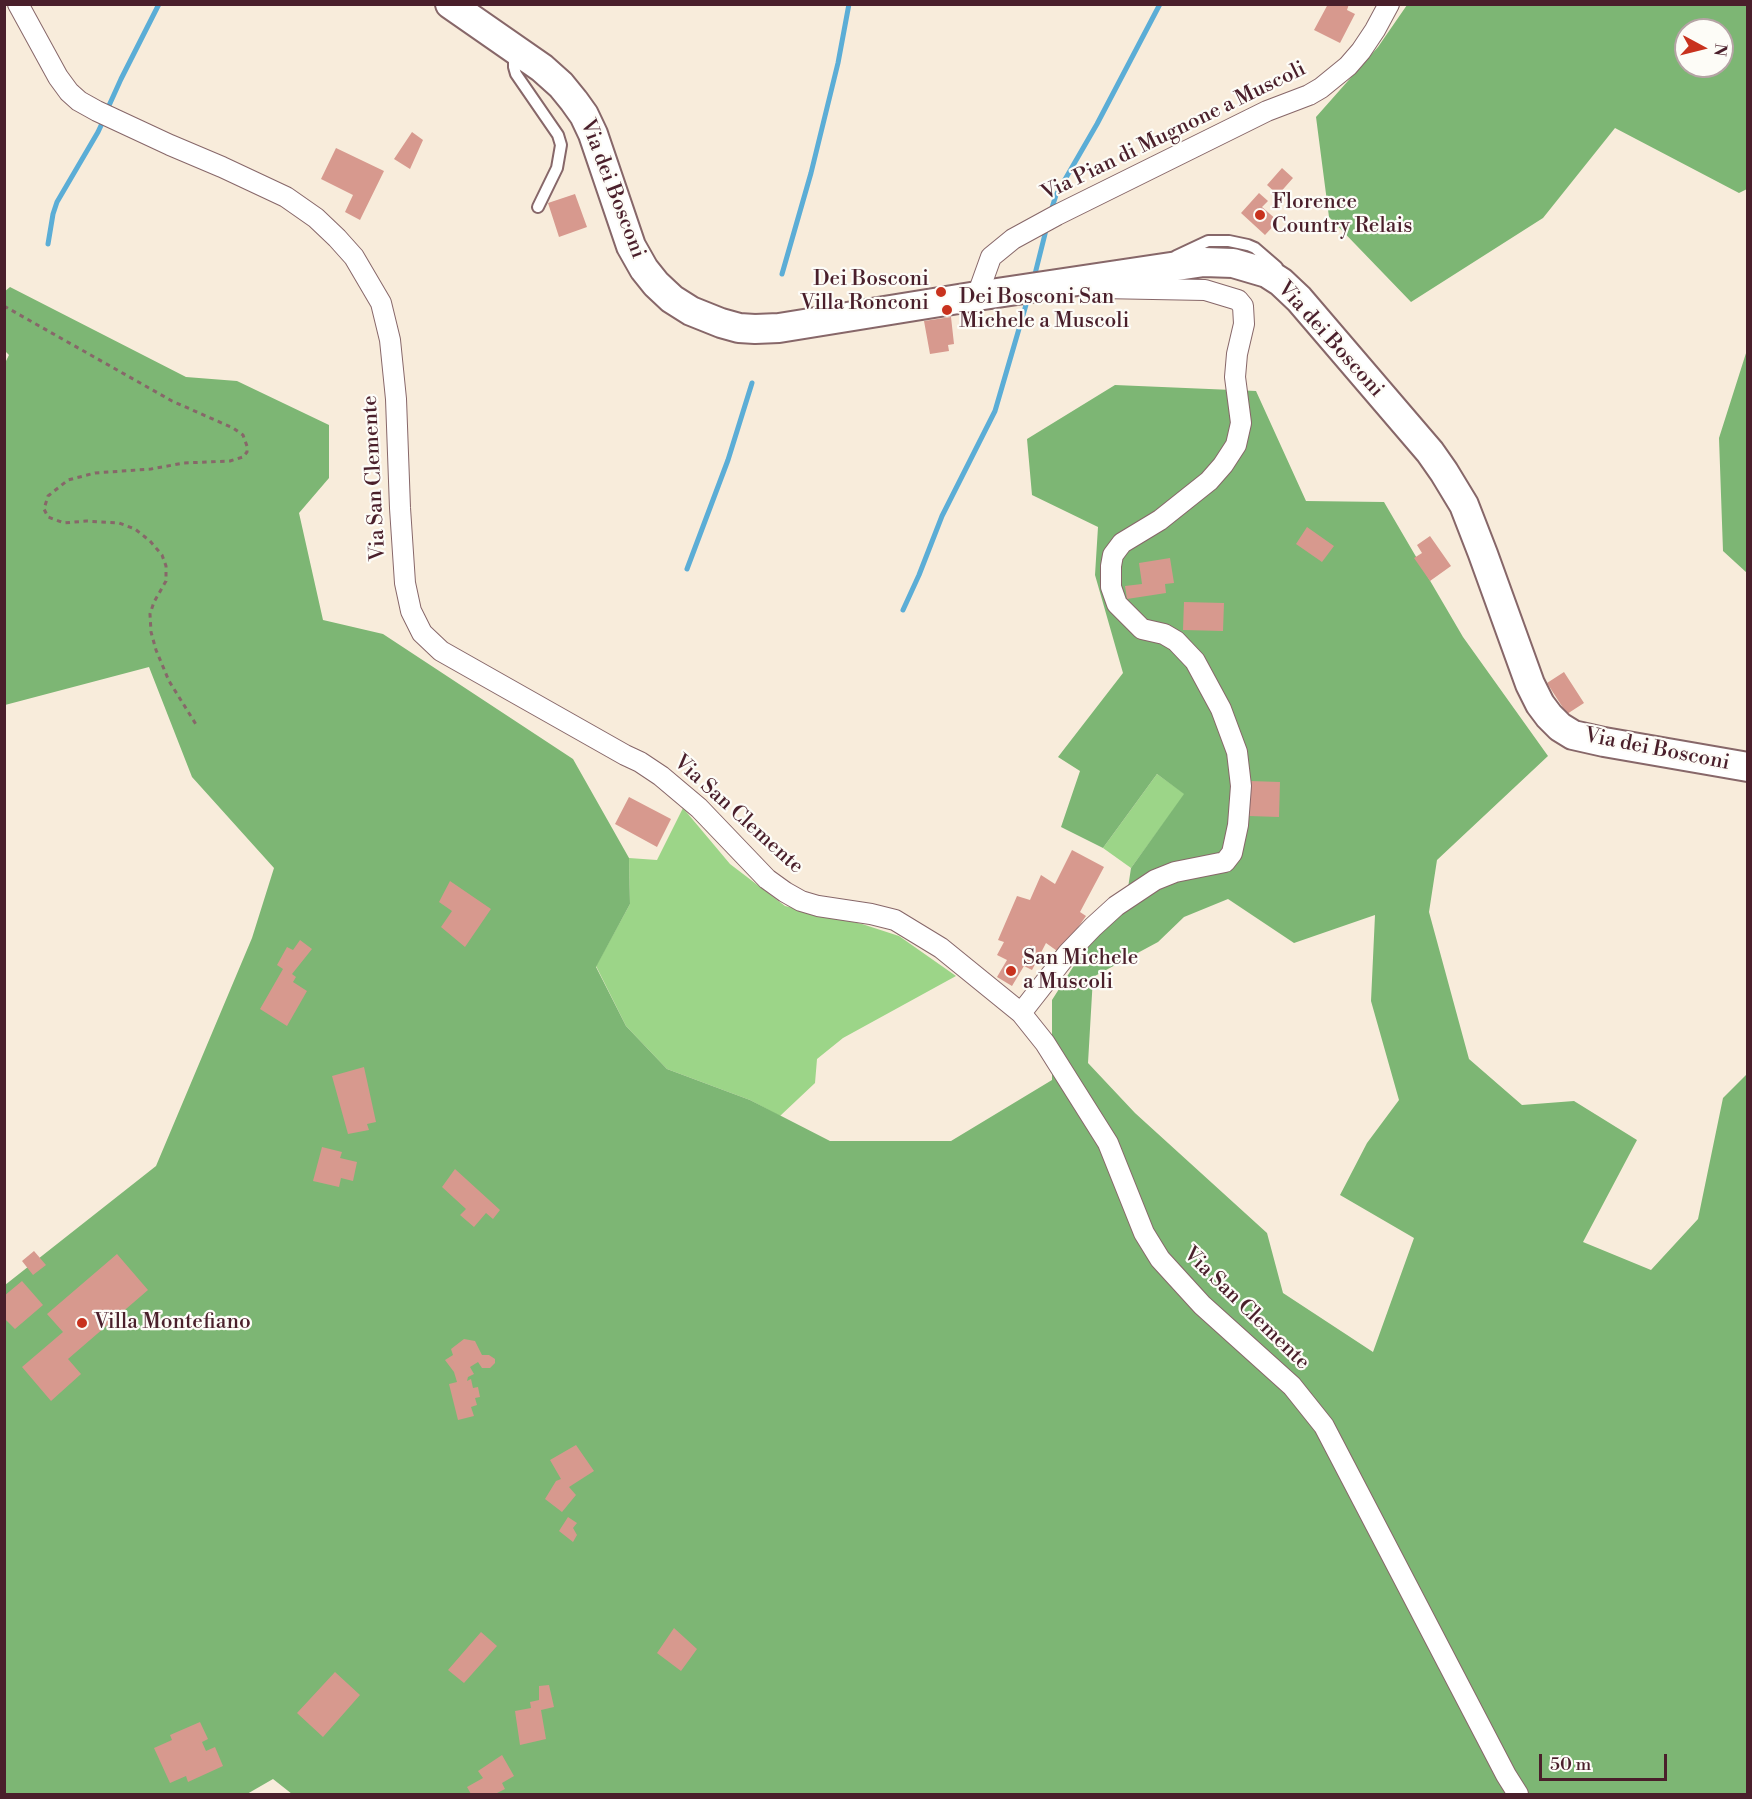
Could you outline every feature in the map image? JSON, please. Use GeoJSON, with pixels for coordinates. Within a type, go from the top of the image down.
{"type":"FeatureCollection","features":[{"type":"Feature","properties":{"kind":"main road","name":"Via dei Bosconi"},"geometry":{"type":"LineString","coordinates":[[450,4],[542,68],[561,85],[584,115],[593,134],[631,246],[656,284],[672,299],[691,310],[739,328],[755,330],[779,328],[1204,262],[1233,264],[1267,273],[1290,291],[1430,452],[1454,488],[1464,505],[1530,684],[1549,716],[1573,735],[1748,767]]}},
{"type":"Feature","properties":{"kind":"street","name":"Via San Clemente"},"geometry":{"type":"LineString","coordinates":[[18,4],[57,77],[79,101],[286,197],[316,218],[354,257],[381,303],[390,340],[396,399],[405,583],[411,611],[422,633],[441,651],[661,776],[699,808],[767,879],[785,892],[801,901],[818,906],[895,920],[941,948],[1021,1013],[1045,1043],[1108,1143],[1144,1233],[1160,1259],[1202,1305],[1292,1386],[1324,1426],[1484,1734],[1518,1794]]}},
{"type":"Feature","properties":{"kind":"street","name":"Via Pian di Mugnone a Muscoli"},"geometry":{"type":"LineString","coordinates":[[977,296],[991,257],[1013,239],[1267,111],[1322,88],[1348,66],[1361,51],[1389,4]]}},
{"type":"Feature","properties":{"kind":"street"},"geometry":{"type":"LineString","coordinates":[[1021,1013],[1068,953],[1116,906],[1155,880],[1175,872],[1225,862],[1232,853],[1238,825],[1241,786],[1237,752],[1221,709],[1195,661],[1176,641],[1164,634],[1142,629],[1118,604],[1111,587],[1111,566],[1113,555],[1122,543],[1160,520],[1209,481],[1236,445],[1241,423],[1234,377],[1244,324],[1243,306],[1238,300],[1205,290],[1042,286]]}},
{"type":"Feature","properties":{"kind":"lane"},"geometry":{"type":"LineString","coordinates":[[514,48],[516,74],[558,135],[561,145],[557,168],[538,207]]}},
{"type":"Feature","properties":{"kind":"path"},"geometry":{"type":"LineString","coordinates":[[4,306],[172,401],[215,419],[243,435],[247,446],[247,452],[243,458],[230,461],[184,463],[151,470],[95,473],[68,480],[48,496],[44,509],[48,517],[64,523],[86,521],[119,523],[135,529],[162,555],[166,566],[166,581],[150,614],[151,633],[169,681],[197,726]]}},
{"type":"Feature","properties":{"kind":"green space"},"geometry":{"type":"Polygon","coordinates":[[[1407,5],[1747,5],[1747,189],[1739,193],[1615,128],[1543,218],[1411,302],[1329,217],[1316,117],[1378,47],[1407,5]]]}},
{"type":"Feature","properties":{"kind":"green space"},"geometry":{"type":"Polygon","coordinates":[[[10,287],[186,377],[237,381],[329,425],[329,478],[299,513],[323,620],[383,634],[573,759],[629,858],[630,904],[596,967],[626,1026],[667,1069],[750,1100],[830,1141],[951,1141],[1052,1080],[1052,1000],[1082,953],[1125,908],[1131,868],[1184,794],[1157,774],[1103,848],[1061,827],[1080,771],[1058,757],[1123,673],[1095,575],[1098,527],[1032,495],[1027,439],[1115,385],[1256,391],[1306,501],[1384,502],[1463,637],[1548,756],[1437,860],[1429,912],[1469,1059],[1522,1105],[1574,1101],[1637,1140],[1583,1242],[1651,1270],[1698,1219],[1723,1098],[1747,1074],[1747,1794],[292,1794],[273,1779],[247,1794],[5,1794],[5,1285],[156,1166],[252,938],[274,868],[192,777],[149,667],[5,705],[4,365],[9,355],[5,351],[4,292],[10,287]],[[1228,899],[1184,917],[1158,942],[1093,977],[1088,1063],[1135,1113],[1267,1233],[1283,1293],[1373,1352],[1414,1238],[1340,1195],[1367,1143],[1399,1100],[1371,1001],[1375,915],[1294,943],[1228,899]]]}},
{"type":"Feature","properties":{"kind":"green space"},"geometry":{"type":"Polygon","coordinates":[[[1747,350],[1747,573],[1723,551],[1719,438],[1747,350]]]}},
{"type":"Feature","properties":{"kind":"green space"},"geometry":{"type":"Polygon","coordinates":[[[1157,774],[1185,794],[1131,868],[1103,848],[1157,774]]]}},
{"type":"Feature","properties":{"kind":"green space"},"geometry":{"type":"Polygon","coordinates":[[[683,808],[730,864],[785,906],[862,924],[899,936],[956,976],[843,1038],[817,1059],[815,1083],[780,1116],[750,1100],[667,1069],[626,1026],[596,966],[630,904],[629,858],[657,860],[683,808]]]}},
{"type":"Feature","properties":{"kind":"building"},"geometry":{"type":"Polygon","coordinates":[[[1328,4],[1349,4],[1347,10],[1355,14],[1340,43],[1314,30],[1328,4]]]}},
{"type":"Feature","properties":{"kind":"building"},"geometry":{"type":"Polygon","coordinates":[[[412,132],[423,140],[410,169],[394,159],[412,132]]]}},
{"type":"Feature","properties":{"kind":"building"},"geometry":{"type":"Polygon","coordinates":[[[336,148],[384,171],[360,220],[345,212],[353,195],[321,179],[336,148]]]}},
{"type":"Feature","properties":{"kind":"building"},"geometry":{"type":"Polygon","coordinates":[[[1282,168],[1293,178],[1278,195],[1267,185],[1282,168]]]}},
{"type":"Feature","properties":{"kind":"building"},"geometry":{"type":"Polygon","coordinates":[[[1259,193],[1268,201],[1262,207],[1278,221],[1265,235],[1241,213],[1259,193]]]}},
{"type":"Feature","properties":{"kind":"building"},"geometry":{"type":"Polygon","coordinates":[[[575,194],[587,227],[559,237],[548,203],[575,194]]]}},
{"type":"Feature","properties":{"kind":"building"},"geometry":{"type":"Polygon","coordinates":[[[951,317],[954,344],[948,345],[949,351],[930,354],[924,321],[951,317]]]}},
{"type":"Feature","properties":{"kind":"building"},"geometry":{"type":"Polygon","coordinates":[[[1307,527],[1334,546],[1322,562],[1296,544],[1307,527]]]}},
{"type":"Feature","properties":{"kind":"building"},"geometry":{"type":"Polygon","coordinates":[[[1430,536],[1451,566],[1430,581],[1414,558],[1422,553],[1417,545],[1430,536]]]}},
{"type":"Feature","properties":{"kind":"building"},"geometry":{"type":"Polygon","coordinates":[[[1170,558],[1174,583],[1165,584],[1166,593],[1127,599],[1125,586],[1142,584],[1139,563],[1170,558]]]}},
{"type":"Feature","properties":{"kind":"building"},"geometry":{"type":"Polygon","coordinates":[[[1184,602],[1224,603],[1223,631],[1183,630],[1184,602]]]}},
{"type":"Feature","properties":{"kind":"building"},"geometry":{"type":"Polygon","coordinates":[[[1564,672],[1584,703],[1567,714],[1547,683],[1564,672]]]}},
{"type":"Feature","properties":{"kind":"building"},"geometry":{"type":"Polygon","coordinates":[[[1250,781],[1280,782],[1279,817],[1249,816],[1250,781]]]}},
{"type":"Feature","properties":{"kind":"building"},"geometry":{"type":"Polygon","coordinates":[[[629,797],[671,819],[657,847],[615,824],[629,797]]]}},
{"type":"Feature","properties":{"kind":"building"},"geometry":{"type":"Polygon","coordinates":[[[1072,850],[1104,867],[1080,912],[1086,916],[1060,953],[1046,943],[1032,970],[1024,966],[1012,986],[997,977],[1007,960],[997,955],[1004,942],[998,940],[1017,896],[1030,900],[1041,875],[1055,884],[1072,850]]]}},
{"type":"Feature","properties":{"kind":"building"},"geometry":{"type":"Polygon","coordinates":[[[450,881],[491,909],[465,947],[441,927],[452,911],[439,902],[450,881]]]}},
{"type":"Feature","properties":{"kind":"building"},"geometry":{"type":"Polygon","coordinates":[[[300,940],[312,949],[292,974],[296,977],[293,982],[307,991],[287,1026],[260,1009],[283,969],[277,965],[287,947],[293,950],[300,940]]]}},
{"type":"Feature","properties":{"kind":"building"},"geometry":{"type":"Polygon","coordinates":[[[364,1067],[376,1122],[367,1124],[369,1130],[348,1134],[332,1076],[364,1067]]]}},
{"type":"Feature","properties":{"kind":"building"},"geometry":{"type":"Polygon","coordinates":[[[322,1147],[342,1152],[340,1158],[357,1162],[353,1181],[341,1178],[339,1187],[313,1181],[322,1147]]]}},
{"type":"Feature","properties":{"kind":"building"},"geometry":{"type":"Polygon","coordinates":[[[455,1169],[500,1210],[493,1219],[486,1213],[474,1227],[460,1215],[466,1209],[442,1187],[455,1169]]]}},
{"type":"Feature","properties":{"kind":"building"},"geometry":{"type":"Polygon","coordinates":[[[34,1251],[46,1265],[33,1275],[22,1261],[34,1251]]]}},
{"type":"Feature","properties":{"kind":"building","name":"Villa Montefiano"},"geometry":{"type":"Polygon","coordinates":[[[117,1254],[148,1290],[68,1359],[81,1374],[51,1401],[22,1367],[63,1332],[47,1314],[117,1254]]]}},
{"type":"Feature","properties":{"kind":"building"},"geometry":{"type":"Polygon","coordinates":[[[22,1281],[43,1305],[15,1329],[4,1318],[4,1296],[22,1281]]]}},
{"type":"Feature","properties":{"kind":"building"},"geometry":{"type":"Polygon","coordinates":[[[464,1339],[475,1341],[482,1355],[489,1355],[495,1359],[495,1363],[490,1368],[482,1368],[478,1362],[470,1367],[474,1374],[468,1377],[467,1381],[471,1379],[473,1388],[478,1387],[480,1397],[475,1398],[477,1405],[471,1407],[474,1416],[458,1420],[449,1384],[457,1382],[454,1372],[445,1360],[453,1355],[451,1349],[464,1339]]]}},
{"type":"Feature","properties":{"kind":"building"},"geometry":{"type":"Polygon","coordinates":[[[576,1445],[594,1471],[569,1487],[576,1495],[562,1512],[545,1499],[556,1481],[561,1479],[550,1460],[576,1445]]]}},
{"type":"Feature","properties":{"kind":"building"},"geometry":{"type":"Polygon","coordinates":[[[568,1517],[577,1523],[573,1528],[577,1535],[573,1542],[559,1531],[568,1517]]]}},
{"type":"Feature","properties":{"kind":"building"},"geometry":{"type":"Polygon","coordinates":[[[674,1628],[697,1649],[681,1671],[657,1653],[674,1628]]]}},
{"type":"Feature","properties":{"kind":"building"},"geometry":{"type":"Polygon","coordinates":[[[481,1632],[497,1646],[464,1683],[448,1670],[481,1632]]]}},
{"type":"Feature","properties":{"kind":"building"},"geometry":{"type":"Polygon","coordinates":[[[335,1672],[360,1695],[323,1737],[297,1713],[335,1672]]]}},
{"type":"Feature","properties":{"kind":"building"},"geometry":{"type":"Polygon","coordinates":[[[549,1685],[554,1707],[541,1710],[546,1739],[520,1745],[515,1711],[531,1708],[530,1702],[539,1700],[539,1686],[549,1685]]]}},
{"type":"Feature","properties":{"kind":"building"},"geometry":{"type":"Polygon","coordinates":[[[200,1722],[208,1739],[202,1742],[206,1751],[215,1747],[223,1766],[188,1782],[186,1776],[170,1783],[154,1748],[172,1740],[170,1735],[200,1722]]]}},
{"type":"Feature","properties":{"kind":"building"},"geometry":{"type":"Polygon","coordinates":[[[502,1755],[514,1776],[502,1783],[505,1789],[495,1794],[471,1794],[467,1787],[483,1778],[478,1771],[502,1755]]]}},
{"type":"Feature","properties":{"kind":"waterway"},"geometry":{"type":"LineString","coordinates":[[107,110],[159,4]]}},
{"type":"Feature","properties":{"kind":"waterway"},"geometry":{"type":"LineString","coordinates":[[782,274],[811,173],[838,63],[849,4]]}},
{"type":"Feature","properties":{"kind":"waterway"},"geometry":{"type":"LineString","coordinates":[[1051,211],[1056,195],[1097,124],[1160,4]]}},
{"type":"Feature","properties":{"kind":"waterway"},"geometry":{"type":"LineString","coordinates":[[48,244],[57,202],[104,119]]}},
{"type":"Feature","properties":{"kind":"waterway"},"geometry":{"type":"LineString","coordinates":[[1034,278],[1047,226]]}},
{"type":"Feature","properties":{"kind":"waterway"},"geometry":{"type":"LineString","coordinates":[[903,610],[942,516],[995,411],[1028,298]]}},
{"type":"Feature","properties":{"kind":"waterway"},"geometry":{"type":"LineString","coordinates":[[687,569],[728,460],[752,383]]}},
{"type":"Feature","properties":{"kind":"place","name":"Florence Country Relais"},"geometry":{"type":"Point","coordinates":[1260,215]}},
{"type":"Feature","properties":{"kind":"place","name":"Dei Bosconi Villa Ronconi"},"geometry":{"type":"Point","coordinates":[941,292]}},
{"type":"Feature","properties":{"kind":"place","name":"Dei Bosconi San Michele a Muscoli"},"geometry":{"type":"Point","coordinates":[947,310]}},
{"type":"Feature","properties":{"kind":"place","name":"San Michele a Muscoli"},"geometry":{"type":"Point","coordinates":[1011,971]}},
{"type":"Feature","properties":{"kind":"place","name":"Villa Montefiano"},"geometry":{"type":"Point","coordinates":[82,1323]}}]}
